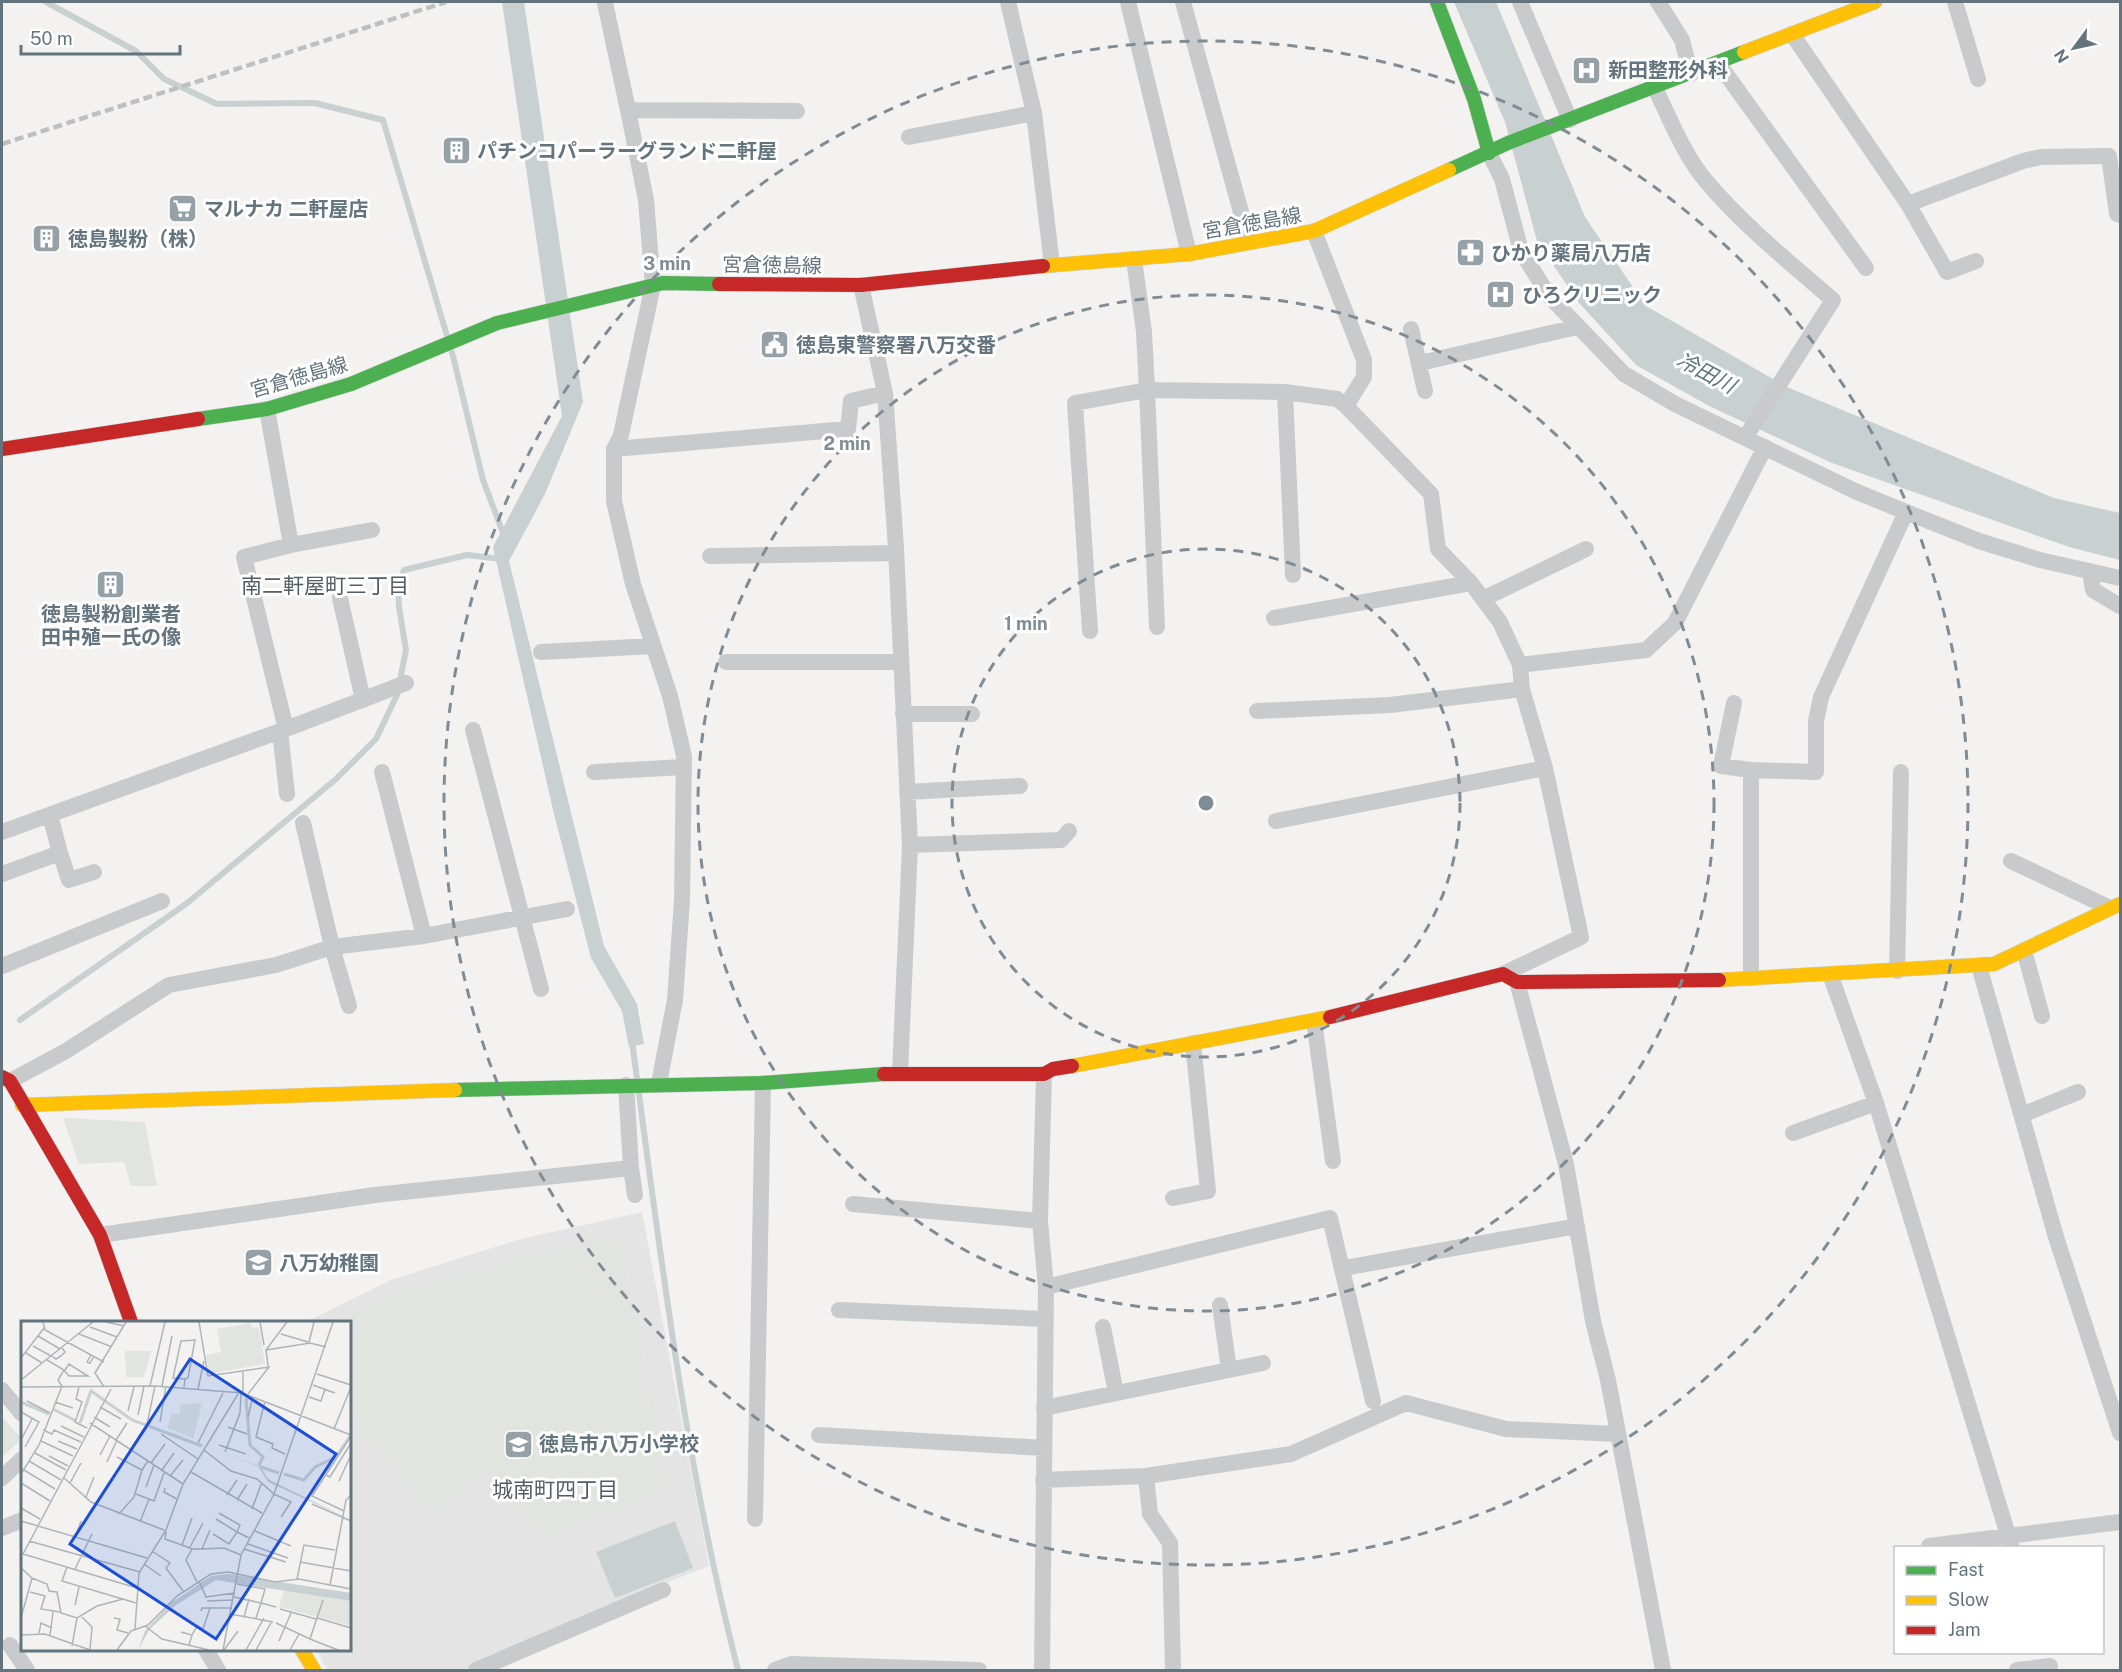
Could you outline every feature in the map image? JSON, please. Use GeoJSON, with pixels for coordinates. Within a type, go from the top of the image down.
{"type":"FeatureCollection","features":[{"type":"Feature","properties":{"kind":"street"},"geometry":{"type":"LineString","coordinates":[[1008,2],[1034,113],[1052,265]]}},
{"type":"Feature","properties":{"kind":"street"},"geometry":{"type":"LineString","coordinates":[[1128,2],[1189,254]]}},
{"type":"Feature","properties":{"kind":"street"},"geometry":{"type":"LineString","coordinates":[[1183,2],[1249,241]]}},
{"type":"Feature","properties":{"kind":"street"},"geometry":{"type":"LineString","coordinates":[[1437,2],[1474,99],[1490,153],[1502,179],[1521,251],[1549,297],[1624,374],[1675,404],[1906,512],[1979,541],[2040,560],[2121,578]]}},
{"type":"Feature","properties":{"kind":"street"},"geometry":{"type":"LineString","coordinates":[[1521,2],[1570,120],[1792,34],[1844,7],[1875,2]]}},
{"type":"Feature","properties":{"kind":"street"},"geometry":{"type":"LineString","coordinates":[[1658,2],[1682,40],[1691,74]]}},
{"type":"Feature","properties":{"kind":"street"},"geometry":{"type":"LineString","coordinates":[[1954,2],[1978,79]]}},
{"type":"Feature","properties":{"kind":"street"},"geometry":{"type":"LineString","coordinates":[[605,3],[646,200],[653,285],[621,435],[614,449],[614,501],[633,584],[670,696],[683,766],[682,900],[675,1000],[658,1083]]}},
{"type":"Feature","properties":{"kind":"street"},"geometry":{"type":"LineString","coordinates":[[1792,34],[1908,204],[1947,272],[1976,261]]}},
{"type":"Feature","properties":{"kind":"street"},"geometry":{"type":"LineString","coordinates":[[1718,63],[1866,268]]}},
{"type":"Feature","properties":{"kind":"street"},"geometry":{"type":"LineString","coordinates":[[1655,88],[1677,135],[1705,180],[1776,251],[1833,300],[1745,438]]}},
{"type":"Feature","properties":{"kind":"street"},"geometry":{"type":"LineString","coordinates":[[628,110],[797,111]]}},
{"type":"Feature","properties":{"kind":"street"},"geometry":{"type":"LineString","coordinates":[[909,136],[1034,113]]}},
{"type":"Feature","properties":{"kind":"street","name":"宮倉徳島線"},"geometry":{"type":"LineString","coordinates":[[2,450],[267,409],[351,384],[497,323],[653,285],[861,285],[1052,265],[1189,254],[1249,241],[1314,231],[1508,143],[1570,120]]}},
{"type":"Feature","properties":{"kind":"street"},"geometry":{"type":"LineString","coordinates":[[1908,204],[2023,161],[2041,157],[2109,156],[2116,214],[2121,215]]}},
{"type":"Feature","properties":{"kind":"street"},"geometry":{"type":"LineString","coordinates":[[1314,231],[1364,360],[1364,377],[1346,406]]}},
{"type":"Feature","properties":{"kind":"street"},"geometry":{"type":"LineString","coordinates":[[1134,259],[1144,332],[1158,627]]}},
{"type":"Feature","properties":{"kind":"street"},"geometry":{"type":"LineString","coordinates":[[861,285],[885,393],[908,792],[910,844],[900,1073]]}},
{"type":"Feature","properties":{"kind":"street"},"geometry":{"type":"LineString","coordinates":[[1420,363],[1577,327]]}},
{"type":"Feature","properties":{"kind":"street"},"geometry":{"type":"LineString","coordinates":[[1411,329],[1425,391]]}},
{"type":"Feature","properties":{"kind":"street"},"geometry":{"type":"LineString","coordinates":[[1090,631],[1076,403],[1147,390],[1285,392],[1337,399],[1346,406],[1431,494],[1438,549],[1471,582],[1500,622],[1520,665],[1522,689],[1545,768],[1581,937],[1510,978]]}},
{"type":"Feature","properties":{"kind":"street"},"geometry":{"type":"LineString","coordinates":[[1285,392],[1293,575]]}},
{"type":"Feature","properties":{"kind":"street"},"geometry":{"type":"LineString","coordinates":[[614,449],[848,429],[851,401],[885,393]]}},
{"type":"Feature","properties":{"kind":"street"},"geometry":{"type":"LineString","coordinates":[[267,409],[291,545]]}},
{"type":"Feature","properties":{"kind":"street"},"geometry":{"type":"LineString","coordinates":[[1520,665],[1646,650],[1676,623],[1765,447]]}},
{"type":"Feature","properties":{"kind":"street"},"geometry":{"type":"LineString","coordinates":[[1734,703],[1720,766],[1751,770],[1816,772],[1816,721],[1821,697],[1906,512]]}},
{"type":"Feature","properties":{"kind":"street"},"geometry":{"type":"LineString","coordinates":[[287,794],[283,730],[244,557],[291,545],[372,530]]}},
{"type":"Feature","properties":{"kind":"street"},"geometry":{"type":"LineString","coordinates":[[1483,599],[1586,549]]}},
{"type":"Feature","properties":{"kind":"street"},"geometry":{"type":"LineString","coordinates":[[710,556],[896,553]]}},
{"type":"Feature","properties":{"kind":"street"},"geometry":{"type":"LineString","coordinates":[[2090,571],[2092,590],[2121,606]]}},
{"type":"Feature","properties":{"kind":"street"},"geometry":{"type":"LineString","coordinates":[[1274,618],[1471,582]]}},
{"type":"Feature","properties":{"kind":"street"},"geometry":{"type":"LineString","coordinates":[[340,598],[363,700]]}},
{"type":"Feature","properties":{"kind":"street"},"geometry":{"type":"LineString","coordinates":[[541,652],[653,646]]}},
{"type":"Feature","properties":{"kind":"street"},"geometry":{"type":"LineString","coordinates":[[726,662],[900,662]]}},
{"type":"Feature","properties":{"kind":"street"},"geometry":{"type":"LineString","coordinates":[[2,832],[406,683]]}},
{"type":"Feature","properties":{"kind":"street"},"geometry":{"type":"LineString","coordinates":[[1257,711],[1390,705],[1522,689]]}},
{"type":"Feature","properties":{"kind":"street"},"geometry":{"type":"LineString","coordinates":[[903,714],[972,714]]}},
{"type":"Feature","properties":{"kind":"street"},"geometry":{"type":"LineString","coordinates":[[473,730],[541,989]]}},
{"type":"Feature","properties":{"kind":"street"},"geometry":{"type":"LineString","coordinates":[[594,772],[683,766]]}},
{"type":"Feature","properties":{"kind":"street"},"geometry":{"type":"LineString","coordinates":[[1276,821],[1545,768]]}},
{"type":"Feature","properties":{"kind":"street"},"geometry":{"type":"LineString","coordinates":[[1751,770],[1751,978]]}},
{"type":"Feature","properties":{"kind":"street"},"geometry":{"type":"LineString","coordinates":[[382,772],[424,936]]}},
{"type":"Feature","properties":{"kind":"street"},"geometry":{"type":"LineString","coordinates":[[1897,971],[1901,772]]}},
{"type":"Feature","properties":{"kind":"street"},"geometry":{"type":"LineString","coordinates":[[908,792],[1020,786]]}},
{"type":"Feature","properties":{"kind":"street"},"geometry":{"type":"LineString","coordinates":[[50,814],[69,880],[94,872]]}},
{"type":"Feature","properties":{"kind":"street"},"geometry":{"type":"LineString","coordinates":[[303,823],[332,947],[349,1006]]}},
{"type":"Feature","properties":{"kind":"street"},"geometry":{"type":"LineString","coordinates":[[910,844],[1060,840],[1069,831]]}},
{"type":"Feature","properties":{"kind":"street"},"geometry":{"type":"LineString","coordinates":[[2,874],[60,854]]}},
{"type":"Feature","properties":{"kind":"street"},"geometry":{"type":"LineString","coordinates":[[2011,861],[2115,905]]}},
{"type":"Feature","properties":{"kind":"street"},"geometry":{"type":"LineString","coordinates":[[2,966],[162,901]]}},
{"type":"Feature","properties":{"kind":"street"},"geometry":{"type":"LineString","coordinates":[[22,1105],[658,1083],[763,1083],[900,1073],[1044,1074],[1053,1069],[1314,1021],[1510,978],[1687,982],[1994,964],[2115,905]]}},
{"type":"Feature","properties":{"kind":"street"},"geometry":{"type":"LineString","coordinates":[[130,1321],[100,1235],[5,1079],[66,1051],[169,985],[276,965],[332,947],[424,936],[567,909]]}},
{"type":"Feature","properties":{"kind":"street"},"geometry":{"type":"LineString","coordinates":[[2024,950],[2042,1016]]}},
{"type":"Feature","properties":{"kind":"street"},"geometry":{"type":"LineString","coordinates":[[1979,966],[2056,1237],[2121,1433]]}},
{"type":"Feature","properties":{"kind":"street"},"geometry":{"type":"LineString","coordinates":[[1830,974],[1876,1103],[2010,1543]]}},
{"type":"Feature","properties":{"kind":"street"},"geometry":{"type":"LineString","coordinates":[[1510,978],[1566,1164],[1593,1322],[1608,1380],[1663,1671]]}},
{"type":"Feature","properties":{"kind":"street"},"geometry":{"type":"LineString","coordinates":[[1314,1021],[1333,1161]]}},
{"type":"Feature","properties":{"kind":"street"},"geometry":{"type":"LineString","coordinates":[[1173,1198],[1208,1191],[1193,1043]]}},
{"type":"Feature","properties":{"kind":"street"},"geometry":{"type":"LineString","coordinates":[[1042,1671],[1046,1287],[1040,1221],[1044,1074]]}},
{"type":"Feature","properties":{"kind":"street"},"geometry":{"type":"LineString","coordinates":[[755,1519],[763,1083]]}},
{"type":"Feature","properties":{"kind":"street"},"geometry":{"type":"LineString","coordinates":[[626,1085],[635,1196]]}},
{"type":"Feature","properties":{"kind":"street"},"geometry":{"type":"LineString","coordinates":[[2022,1115],[2078,1092]]}},
{"type":"Feature","properties":{"kind":"street"},"geometry":{"type":"LineString","coordinates":[[1793,1133],[1876,1103]]}},
{"type":"Feature","properties":{"kind":"street"},"geometry":{"type":"LineString","coordinates":[[100,1235],[375,1195],[631,1168]]}},
{"type":"Feature","properties":{"kind":"street"},"geometry":{"type":"LineString","coordinates":[[853,1204],[1040,1221]]}},
{"type":"Feature","properties":{"kind":"street"},"geometry":{"type":"LineString","coordinates":[[1046,1287],[1330,1218],[1344,1268],[1373,1401]]}},
{"type":"Feature","properties":{"kind":"street"},"geometry":{"type":"LineString","coordinates":[[1344,1268],[1577,1226]]}},
{"type":"Feature","properties":{"kind":"street"},"geometry":{"type":"LineString","coordinates":[[1220,1305],[1230,1370]]}},
{"type":"Feature","properties":{"kind":"street"},"geometry":{"type":"LineString","coordinates":[[839,1310],[1045,1319]]}},
{"type":"Feature","properties":{"kind":"street"},"geometry":{"type":"LineString","coordinates":[[1102,1327],[1116,1393]]}},
{"type":"Feature","properties":{"kind":"street"},"geometry":{"type":"LineString","coordinates":[[1044,1408],[1263,1363]]}},
{"type":"Feature","properties":{"kind":"street"},"geometry":{"type":"LineString","coordinates":[[2,1390],[21,1410]]}},
{"type":"Feature","properties":{"kind":"street"},"geometry":{"type":"LineString","coordinates":[[1043,1480],[1146,1476],[1291,1454],[1406,1403],[1506,1429],[1618,1434]]}},
{"type":"Feature","properties":{"kind":"street"},"geometry":{"type":"LineString","coordinates":[[819,1435],[1044,1448]]}},
{"type":"Feature","properties":{"kind":"street"},"geometry":{"type":"LineString","coordinates":[[2,1478],[21,1460]]}},
{"type":"Feature","properties":{"kind":"street"},"geometry":{"type":"LineString","coordinates":[[1146,1476],[1150,1514],[1170,1543],[1173,1671]]}},
{"type":"Feature","properties":{"kind":"street"},"geometry":{"type":"LineString","coordinates":[[2,1528],[21,1520]]}},
{"type":"Feature","properties":{"kind":"street"},"geometry":{"type":"LineString","coordinates":[[1929,1546],[2010,1543],[2121,1522]]}},
{"type":"Feature","properties":{"kind":"street"},"geometry":{"type":"LineString","coordinates":[[476,1671],[663,1590]]}},
{"type":"Feature","properties":{"kind":"street"},"geometry":{"type":"LineString","coordinates":[[11,1645],[27,1671]]}},
{"type":"Feature","properties":{"kind":"street"},"geometry":{"type":"LineString","coordinates":[[207,1651],[218,1671]]}},
{"type":"Feature","properties":{"kind":"street"},"geometry":{"type":"LineString","coordinates":[[303,1651],[314,1671]]}},
{"type":"Feature","properties":{"kind":"street"},"geometry":{"type":"LineString","coordinates":[[2017,1671],[2050,1663]]}},
{"type":"Feature","properties":{"kind":"street"},"geometry":{"type":"LineString","coordinates":[[776,1671],[791,1664],[978,1671]]}},
{"type":"Feature","properties":{"kind":"shaded area"},"geometry":{"type":"Polygon","coordinates":[[[63,1118],[145,1122],[157,1186],[131,1186],[124,1162],[79,1164],[63,1118]]]}},
{"type":"Feature","properties":{"kind":"shaded area","name":"徳島市八万小学校"},"geometry":{"type":"Polygon","coordinates":[[[642,1212],[709,1566],[584,1615],[463,1670],[327,1670],[318,1651],[351,1651],[351,1321],[308,1321],[391,1280],[517,1240],[642,1212]]]}},
{"type":"Feature","properties":{"kind":"shaded area"},"geometry":{"type":"Polygon","coordinates":[[[618,1233],[670,1488],[542,1539],[485,1468],[430,1515],[351,1418],[351,1321],[336,1321],[390,1292],[618,1233]]]}},
{"type":"Feature","properties":{"kind":"shaded area"},"geometry":{"type":"Polygon","coordinates":[[[2,1417],[21,1440],[2,1457],[2,1417]]]}},
{"type":"Feature","properties":{"kind":"water"},"geometry":{"type":"Polygon","coordinates":[[[502,2],[524,2],[583,402],[545,494],[509,561],[604,946],[637,1004],[644,1044],[629,1047],[622,1011],[591,958],[554,814],[493,547],[562,416],[502,2]]]}},
{"type":"Feature","properties":{"kind":"water","name":"冷田川"},"geometry":{"type":"Polygon","coordinates":[[[1454,2],[1496,2],[1585,217],[1646,306],[1787,387],[2054,498],[2120,513],[2120,560],[2069,547],[1832,463],[1709,406],[1636,365],[1579,303],[1537,241],[1505,122],[1454,2]]]}},
{"type":"Feature","properties":{"kind":"water"},"geometry":{"type":"Polygon","coordinates":[[[675,1521],[693,1568],[615,1598],[596,1552],[675,1521]]]}},
{"type":"Feature","properties":{"kind":"waterway"},"geometry":{"type":"LineString","coordinates":[[46,2],[136,51],[164,79],[217,104],[315,103],[383,120],[453,356],[483,480],[505,538]]}},
{"type":"Feature","properties":{"kind":"waterway"},"geometry":{"type":"LineString","coordinates":[[20,1020],[186,904],[336,779],[376,739],[397,695],[406,650],[398,584],[404,570],[467,555],[501,559]]}},
{"type":"Feature","properties":{"kind":"waterway"},"geometry":{"type":"LineString","coordinates":[[632,1041],[664,1278],[689,1436],[719,1592],[738,1670]]}},
{"type":"Feature","properties":{"kind":"railway"},"geometry":{"type":"LineString","coordinates":[[2,144],[446,2]]}},
{"type":"Feature","properties":{"kind":"traffic: fast"},"geometry":{"type":"LineString","coordinates":[[1437,2],[1474,99],[1489,153]]}},
{"type":"Feature","properties":{"kind":"traffic: fast"},"geometry":{"type":"LineString","coordinates":[[1449,170],[1508,143],[1744,52]]}},
{"type":"Feature","properties":{"kind":"traffic: fast"},"geometry":{"type":"LineString","coordinates":[[198,419],[267,409],[351,384],[497,323],[663,283],[719,284]]}},
{"type":"Feature","properties":{"kind":"traffic: fast"},"geometry":{"type":"LineString","coordinates":[[455,1090],[763,1083],[884,1074]]}},
{"type":"Feature","properties":{"kind":"traffic: slow"},"geometry":{"type":"LineString","coordinates":[[1744,52],[1875,2]]}},
{"type":"Feature","properties":{"kind":"traffic: slow"},"geometry":{"type":"LineString","coordinates":[[1043,266],[1189,254],[1314,231],[1449,170]]}},
{"type":"Feature","properties":{"kind":"traffic: slow"},"geometry":{"type":"LineString","coordinates":[[1719,980],[1994,964],[2120,904]]}},
{"type":"Feature","properties":{"kind":"traffic: slow"},"geometry":{"type":"LineString","coordinates":[[1072,1066],[1330,1017]]}},
{"type":"Feature","properties":{"kind":"traffic: slow"},"geometry":{"type":"LineString","coordinates":[[22,1105],[455,1090]]}},
{"type":"Feature","properties":{"kind":"traffic: slow"},"geometry":{"type":"LineString","coordinates":[[303,1651],[314,1670]]}},
{"type":"Feature","properties":{"kind":"traffic: jam"},"geometry":{"type":"LineString","coordinates":[[719,284],[861,285],[1043,266]]}},
{"type":"Feature","properties":{"kind":"traffic: jam"},"geometry":{"type":"LineString","coordinates":[[2,449],[198,419]]}},
{"type":"Feature","properties":{"kind":"traffic: jam"},"geometry":{"type":"LineString","coordinates":[[1330,1017],[1503,974],[1517,982],[1719,980]]}},
{"type":"Feature","properties":{"kind":"traffic: jam"},"geometry":{"type":"LineString","coordinates":[[884,1074],[1044,1074],[1053,1069],[1072,1066]]}},
{"type":"Feature","properties":{"kind":"traffic: jam"},"geometry":{"type":"LineString","coordinates":[[2,1077],[10,1081],[100,1235],[131,1321]]}},
{"type":"Feature","properties":{"kind":"place","name":"新田整形外科"},"geometry":{"type":"Point","coordinates":[1587,70]}},
{"type":"Feature","properties":{"kind":"place","name":"パチンコパーラーグランド二軒屋"},"geometry":{"type":"Point","coordinates":[456,151]}},
{"type":"Feature","properties":{"kind":"place","name":"マルナカ 二軒屋店"},"geometry":{"type":"Point","coordinates":[183,209]}},
{"type":"Feature","properties":{"kind":"place","name":"徳島製粉（株）"},"geometry":{"type":"Point","coordinates":[47,239]}},
{"type":"Feature","properties":{"kind":"place","name":"ひかり薬局八万店"},"geometry":{"type":"Point","coordinates":[1470,253]}},
{"type":"Feature","properties":{"kind":"place","name":"ひろクリニック"},"geometry":{"type":"Point","coordinates":[1501,295]}},
{"type":"Feature","properties":{"kind":"place","name":"徳島東警察署八万交番"},"geometry":{"type":"Point","coordinates":[775,345]}},
{"type":"Feature","properties":{"kind":"place","name":"徳島製粉創業者 田中殖一氏の像"},"geometry":{"type":"Point","coordinates":[111,584]}},
{"type":"Feature","properties":{"kind":"place","name":"八万幼稚園"},"geometry":{"type":"Point","coordinates":[258,1263]}},
{"type":"Feature","properties":{"kind":"place","name":"徳島市八万小学校"},"geometry":{"type":"Point","coordinates":[518,1444]}},
{"type":"Feature","properties":{"kind":"district","name":"南二軒屋町三丁目"},"geometry":{"type":"Point","coordinates":[325,586]}},
{"type":"Feature","properties":{"kind":"district","name":"城南町四丁目"},"geometry":{"type":"Point","coordinates":[555,1490]}}]}
